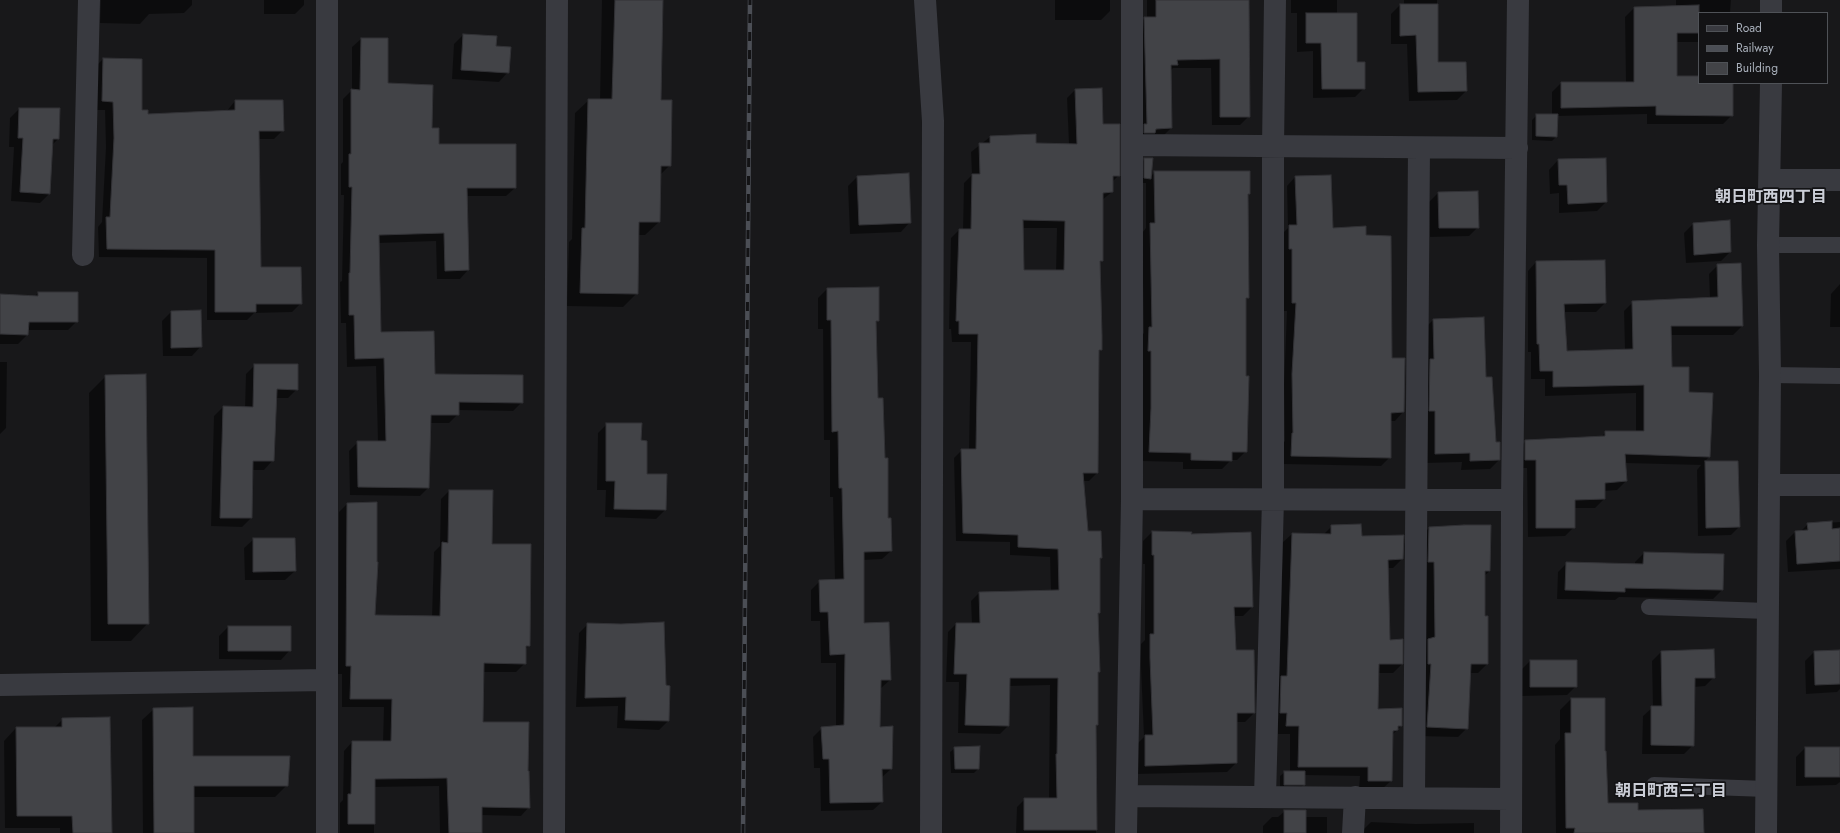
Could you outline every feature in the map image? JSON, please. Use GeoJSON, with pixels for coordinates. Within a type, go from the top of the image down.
{"type":"FeatureCollection","features":[{"type":"Feature","properties":{"kind":"street"},"geometry":{"type":"LineString","coordinates":[[83,256],[89,0]]}},
{"type":"Feature","properties":{"kind":"street"},"geometry":{"type":"LineString","coordinates":[[326,833],[327,0]]}},
{"type":"Feature","properties":{"kind":"street"},"geometry":{"type":"LineString","coordinates":[[554,833],[557,0]]}},
{"type":"Feature","properties":{"kind":"street"},"geometry":{"type":"LineString","coordinates":[[925,0],[933,121],[931,833]]}},
{"type":"Feature","properties":{"kind":"street"},"geometry":{"type":"LineString","coordinates":[[1126,833],[1132,499],[1132,0]]}},
{"type":"Feature","properties":{"kind":"street"},"geometry":{"type":"LineString","coordinates":[[1265,797],[1273,499],[1273,147],[1275,0]]}},
{"type":"Feature","properties":{"kind":"street"},"geometry":{"type":"LineString","coordinates":[[1511,833],[1512,500],[1518,148],[1518,0]]}},
{"type":"Feature","properties":{"kind":"street"},"geometry":{"type":"LineString","coordinates":[[1771,0],[1771,12]]}},
{"type":"Feature","properties":{"kind":"street"},"geometry":{"type":"LineString","coordinates":[[1766,833],[1770,374],[1768,245],[1771,84]]}},
{"type":"Feature","properties":{"kind":"street"},"geometry":{"type":"LineString","coordinates":[[1132,145],[1518,148]]}},
{"type":"Feature","properties":{"kind":"street"},"geometry":{"type":"LineString","coordinates":[[1414,798],[1419,148]]}},
{"type":"Feature","properties":{"kind":"street"},"geometry":{"type":"LineString","coordinates":[[1770,180],[1840,180]]}},
{"type":"Feature","properties":{"kind":"street"},"geometry":{"type":"LineString","coordinates":[[1769,485],[1840,485]]}},
{"type":"Feature","properties":{"kind":"street"},"geometry":{"type":"LineString","coordinates":[[1132,499],[1512,500]]}},
{"type":"Feature","properties":{"kind":"street"},"geometry":{"type":"LineString","coordinates":[[0,685],[327,680]]}},
{"type":"Feature","properties":{"kind":"street"},"geometry":{"type":"LineString","coordinates":[[1127,796],[1511,799]]}},
{"type":"Feature","properties":{"kind":"street"},"geometry":{"type":"LineString","coordinates":[[1353,833],[1355,797]]}},
{"type":"Feature","properties":{"kind":"lane"},"geometry":{"type":"LineString","coordinates":[[1768,245],[1840,245]]}},
{"type":"Feature","properties":{"kind":"lane"},"geometry":{"type":"LineString","coordinates":[[1770,374],[1840,376]]}},
{"type":"Feature","properties":{"kind":"lane"},"geometry":{"type":"LineString","coordinates":[[1649,607],[1768,611]]}},
{"type":"Feature","properties":{"kind":"lane"},"geometry":{"type":"LineString","coordinates":[[1654,785],[1767,789]]}},
{"type":"Feature","properties":{"kind":"building"},"geometry":{"type":"Polygon","coordinates":[[[615,0],[663,0],[661,100],[672,100],[671,166],[661,166],[660,222],[639,222],[638,294],[580,293],[582,228],[585,228],[588,99],[612,99],[615,0]]]}},
{"type":"Feature","properties":{"kind":"building"},"geometry":{"type":"Polygon","coordinates":[[[1156,0],[1249,0],[1250,117],[1220,117],[1220,59],[1177,60],[1178,65],[1171,65],[1172,128],[1156,129],[1155,133],[1144,133],[1144,124],[1147,124],[1144,17],[1156,17],[1156,0]]]}},
{"type":"Feature","properties":{"kind":"building"},"geometry":{"type":"Polygon","coordinates":[[[1400,4],[1438,4],[1438,62],[1466,62],[1467,91],[1418,92],[1416,35],[1400,36],[1400,4]]]}},
{"type":"Feature","properties":{"kind":"building"},"geometry":{"type":"Polygon","coordinates":[[[1699,5],[1698,33],[1677,33],[1677,76],[1698,76],[1698,84],[1733,84],[1733,116],[1656,115],[1656,106],[1561,108],[1561,82],[1634,82],[1634,7],[1699,5]]]}},
{"type":"Feature","properties":{"kind":"building"},"geometry":{"type":"Polygon","coordinates":[[[1306,13],[1357,13],[1357,62],[1365,62],[1365,89],[1322,89],[1321,43],[1306,43],[1306,13]]]}},
{"type":"Feature","properties":{"kind":"building"},"geometry":{"type":"Polygon","coordinates":[[[463,34],[497,36],[496,46],[511,47],[509,73],[461,70],[463,34]]]}},
{"type":"Feature","properties":{"kind":"building"},"geometry":{"type":"Polygon","coordinates":[[[361,38],[388,38],[388,83],[433,85],[432,128],[439,128],[439,144],[516,144],[516,188],[467,188],[469,270],[445,271],[444,233],[379,235],[381,332],[434,331],[435,374],[523,375],[523,403],[459,402],[459,415],[431,415],[429,488],[358,487],[357,441],[386,441],[384,358],[355,359],[354,315],[349,315],[352,187],[349,187],[349,154],[351,154],[351,89],[360,90],[361,38]]]}},
{"type":"Feature","properties":{"kind":"building"},"geometry":{"type":"Polygon","coordinates":[[[103,58],[142,59],[142,110],[148,110],[148,114],[235,110],[235,100],[283,100],[284,131],[259,131],[261,267],[301,267],[302,304],[256,304],[256,312],[215,312],[215,250],[107,249],[106,217],[110,217],[114,138],[113,102],[102,101],[103,58]]]}},
{"type":"Feature","properties":{"kind":"building"},"geometry":{"type":"Polygon","coordinates":[[[1102,88],[1103,124],[1120,124],[1120,176],[1113,176],[1113,192],[1103,193],[1103,261],[1100,261],[1102,350],[1099,350],[1098,473],[1083,473],[1088,531],[1101,531],[1102,558],[1100,558],[1100,613],[1098,613],[1100,672],[1098,672],[1098,725],[1096,725],[1097,830],[1024,830],[1024,798],[1057,798],[1056,754],[1058,678],[1010,678],[1009,726],[965,725],[967,674],[954,674],[956,623],[980,623],[979,592],[1059,590],[1058,549],[1018,547],[1018,535],[963,533],[961,449],[976,449],[978,334],[959,334],[959,321],[956,321],[959,229],[971,229],[972,174],[980,174],[979,143],[990,143],[990,136],[1036,134],[1036,143],[1077,144],[1075,89],[1102,88]],[[1023,220],[1024,270],[1064,270],[1065,221],[1023,220]]]}},
{"type":"Feature","properties":{"kind":"building"},"geometry":{"type":"Polygon","coordinates":[[[19,108],[60,108],[59,139],[53,139],[50,194],[20,192],[23,138],[18,138],[19,108]]]}},
{"type":"Feature","properties":{"kind":"building"},"geometry":{"type":"Polygon","coordinates":[[[1536,114],[1558,114],[1557,137],[1536,136],[1536,114]]]}},
{"type":"Feature","properties":{"kind":"building"},"geometry":{"type":"Polygon","coordinates":[[[1144,158],[1153,158],[1151,179],[1144,178],[1144,158]]]}},
{"type":"Feature","properties":{"kind":"building"},"geometry":{"type":"Polygon","coordinates":[[[1606,158],[1607,202],[1568,204],[1567,185],[1559,185],[1558,159],[1606,158]]]}},
{"type":"Feature","properties":{"kind":"building"},"geometry":{"type":"Polygon","coordinates":[[[1154,171],[1250,171],[1250,194],[1248,194],[1249,298],[1246,298],[1246,376],[1249,376],[1247,452],[1232,452],[1232,461],[1191,460],[1191,453],[1149,452],[1151,351],[1148,351],[1149,327],[1152,327],[1150,223],[1155,223],[1154,171]]]}},
{"type":"Feature","properties":{"kind":"building"},"geometry":{"type":"Polygon","coordinates":[[[909,173],[911,223],[859,225],[857,176],[909,173]]]}},
{"type":"Feature","properties":{"kind":"building"},"geometry":{"type":"Polygon","coordinates":[[[1331,175],[1333,228],[1366,226],[1366,235],[1391,236],[1392,358],[1405,358],[1404,412],[1391,413],[1391,458],[1291,456],[1293,433],[1292,374],[1296,303],[1292,303],[1292,249],[1289,249],[1289,225],[1297,225],[1295,176],[1331,175]]]}},
{"type":"Feature","properties":{"kind":"building"},"geometry":{"type":"Polygon","coordinates":[[[1478,191],[1479,228],[1439,228],[1438,192],[1478,191]]]}},
{"type":"Feature","properties":{"kind":"building"},"geometry":{"type":"Polygon","coordinates":[[[1730,220],[1731,252],[1694,255],[1693,223],[1730,220]]]}},
{"type":"Feature","properties":{"kind":"building"},"geometry":{"type":"Polygon","coordinates":[[[1605,260],[1606,303],[1564,304],[1567,351],[1633,349],[1632,301],[1718,297],[1717,264],[1741,263],[1743,326],[1671,326],[1672,367],[1689,367],[1689,392],[1713,393],[1710,457],[1625,454],[1627,481],[1605,483],[1605,499],[1575,500],[1575,528],[1536,528],[1536,460],[1525,460],[1525,440],[1605,436],[1605,431],[1644,431],[1644,385],[1553,387],[1553,371],[1540,371],[1539,344],[1537,344],[1536,261],[1605,260]]]}},
{"type":"Feature","properties":{"kind":"building"},"geometry":{"type":"Polygon","coordinates":[[[879,287],[879,321],[876,321],[878,398],[883,398],[885,458],[888,458],[888,518],[891,518],[892,551],[864,552],[864,623],[889,622],[891,680],[881,680],[880,727],[893,726],[892,769],[882,769],[883,802],[830,803],[829,759],[823,759],[821,727],[844,725],[845,654],[830,655],[828,612],[820,612],[819,580],[844,579],[842,488],[839,488],[838,431],[832,432],[831,320],[827,320],[827,288],[879,287]]]}},
{"type":"Feature","properties":{"kind":"building"},"geometry":{"type":"Polygon","coordinates":[[[38,292],[78,292],[78,322],[29,322],[28,335],[0,334],[0,294],[38,296],[38,292]]]}},
{"type":"Feature","properties":{"kind":"building"},"geometry":{"type":"Polygon","coordinates":[[[201,310],[202,347],[171,348],[171,311],[201,310]]]}},
{"type":"Feature","properties":{"kind":"building"},"geometry":{"type":"Polygon","coordinates":[[[1484,317],[1486,377],[1492,377],[1496,442],[1500,442],[1500,460],[1470,461],[1470,453],[1435,454],[1435,411],[1429,411],[1430,359],[1434,359],[1433,319],[1484,317]]]}},
{"type":"Feature","properties":{"kind":"building"},"geometry":{"type":"Polygon","coordinates":[[[254,364],[298,364],[298,390],[277,389],[274,461],[253,461],[252,518],[220,518],[223,406],[253,407],[254,364]]]}},
{"type":"Feature","properties":{"kind":"building"},"geometry":{"type":"Polygon","coordinates":[[[146,374],[149,624],[108,624],[105,375],[146,374]]]}},
{"type":"Feature","properties":{"kind":"building"},"geometry":{"type":"Polygon","coordinates":[[[606,423],[642,423],[641,440],[647,441],[647,474],[667,474],[666,510],[614,509],[615,481],[606,481],[606,423]]]}},
{"type":"Feature","properties":{"kind":"building"},"geometry":{"type":"Polygon","coordinates":[[[1705,461],[1738,461],[1740,527],[1706,528],[1705,461]]]}},
{"type":"Feature","properties":{"kind":"building"},"geometry":{"type":"Polygon","coordinates":[[[449,490],[493,490],[492,544],[531,544],[530,646],[526,646],[526,664],[484,663],[483,722],[529,722],[528,771],[530,808],[482,807],[482,833],[449,833],[447,778],[375,779],[375,824],[348,824],[348,794],[351,794],[352,741],[391,741],[392,699],[350,699],[351,666],[346,666],[347,503],[377,502],[378,562],[375,615],[440,616],[442,542],[448,543],[449,490]]]}},
{"type":"Feature","properties":{"kind":"building"},"geometry":{"type":"Polygon","coordinates":[[[1832,521],[1832,529],[1840,528],[1840,561],[1797,564],[1795,531],[1808,530],[1807,523],[1832,521]]]}},
{"type":"Feature","properties":{"kind":"building"},"geometry":{"type":"Polygon","coordinates":[[[1361,524],[1362,536],[1404,535],[1403,559],[1388,560],[1390,640],[1403,639],[1403,664],[1379,664],[1378,709],[1402,708],[1402,726],[1398,726],[1398,730],[1393,731],[1392,781],[1368,781],[1368,767],[1298,767],[1299,726],[1286,726],[1287,713],[1280,713],[1281,676],[1287,676],[1292,533],[1331,534],[1331,525],[1361,524]]]}},
{"type":"Feature","properties":{"kind":"building"},"geometry":{"type":"Polygon","coordinates":[[[1491,525],[1490,571],[1485,571],[1485,616],[1488,616],[1488,664],[1471,664],[1468,729],[1427,727],[1431,664],[1428,664],[1428,639],[1435,637],[1434,562],[1428,562],[1429,527],[1491,525]]]}},
{"type":"Feature","properties":{"kind":"building"},"geometry":{"type":"Polygon","coordinates":[[[1152,531],[1192,532],[1191,534],[1251,532],[1253,607],[1234,607],[1236,650],[1254,650],[1255,713],[1237,713],[1237,763],[1145,766],[1145,735],[1153,735],[1150,658],[1150,634],[1154,634],[1154,555],[1152,555],[1152,531]]]}},
{"type":"Feature","properties":{"kind":"building"},"geometry":{"type":"Polygon","coordinates":[[[253,538],[295,538],[296,571],[253,572],[253,538]]]}},
{"type":"Feature","properties":{"kind":"building"},"geometry":{"type":"Polygon","coordinates":[[[1644,552],[1724,554],[1723,590],[1625,588],[1625,592],[1565,590],[1566,562],[1643,564],[1644,552]]]}},
{"type":"Feature","properties":{"kind":"building"},"geometry":{"type":"Polygon","coordinates":[[[664,622],[666,685],[670,686],[669,721],[625,720],[626,697],[585,698],[587,623],[621,624],[664,622]]]}},
{"type":"Feature","properties":{"kind":"building"},"geometry":{"type":"Polygon","coordinates":[[[228,626],[291,626],[291,651],[228,651],[228,626]]]}},
{"type":"Feature","properties":{"kind":"building"},"geometry":{"type":"Polygon","coordinates":[[[1714,649],[1715,678],[1695,678],[1694,746],[1651,745],[1651,706],[1662,706],[1661,651],[1714,649]]]}},
{"type":"Feature","properties":{"kind":"building"},"geometry":{"type":"Polygon","coordinates":[[[1840,650],[1840,684],[1815,685],[1814,651],[1840,650]]]}},
{"type":"Feature","properties":{"kind":"building"},"geometry":{"type":"Polygon","coordinates":[[[1530,660],[1577,660],[1577,687],[1530,687],[1530,660]]]}},
{"type":"Feature","properties":{"kind":"building"},"geometry":{"type":"Polygon","coordinates":[[[1571,698],[1605,698],[1605,751],[1608,803],[1638,803],[1638,810],[1703,809],[1704,833],[1574,833],[1575,828],[1566,828],[1565,733],[1571,733],[1571,698]]]}},
{"type":"Feature","properties":{"kind":"building"},"geometry":{"type":"Polygon","coordinates":[[[193,707],[193,756],[290,756],[288,786],[194,786],[194,833],[154,833],[153,708],[193,707]]]}},
{"type":"Feature","properties":{"kind":"building"},"geometry":{"type":"Polygon","coordinates":[[[110,717],[112,833],[73,833],[72,816],[17,816],[16,727],[62,727],[62,718],[110,717]]]}},
{"type":"Feature","properties":{"kind":"building"},"geometry":{"type":"Polygon","coordinates":[[[980,746],[979,769],[955,769],[954,747],[980,746]]]}},
{"type":"Feature","properties":{"kind":"building"},"geometry":{"type":"Polygon","coordinates":[[[1805,747],[1840,747],[1840,777],[1805,777],[1805,747]]]}},
{"type":"Feature","properties":{"kind":"building"},"geometry":{"type":"Polygon","coordinates":[[[1284,771],[1305,771],[1305,785],[1284,785],[1284,771]]]}},
{"type":"Feature","properties":{"kind":"building"},"geometry":{"type":"Polygon","coordinates":[[[1284,810],[1306,810],[1306,833],[1284,833],[1284,810]]]}},
{"type":"Feature","properties":{"kind":"railway"},"geometry":{"type":"LineString","coordinates":[[743,833],[750,0]]}},
{"type":"Feature","properties":{"kind":"district","name":"朝日町西四丁目"},"geometry":{"type":"Point","coordinates":[1771,198]}},
{"type":"Feature","properties":{"kind":"district","name":"朝日町西三丁目"},"geometry":{"type":"Point","coordinates":[1671,792]}}]}
